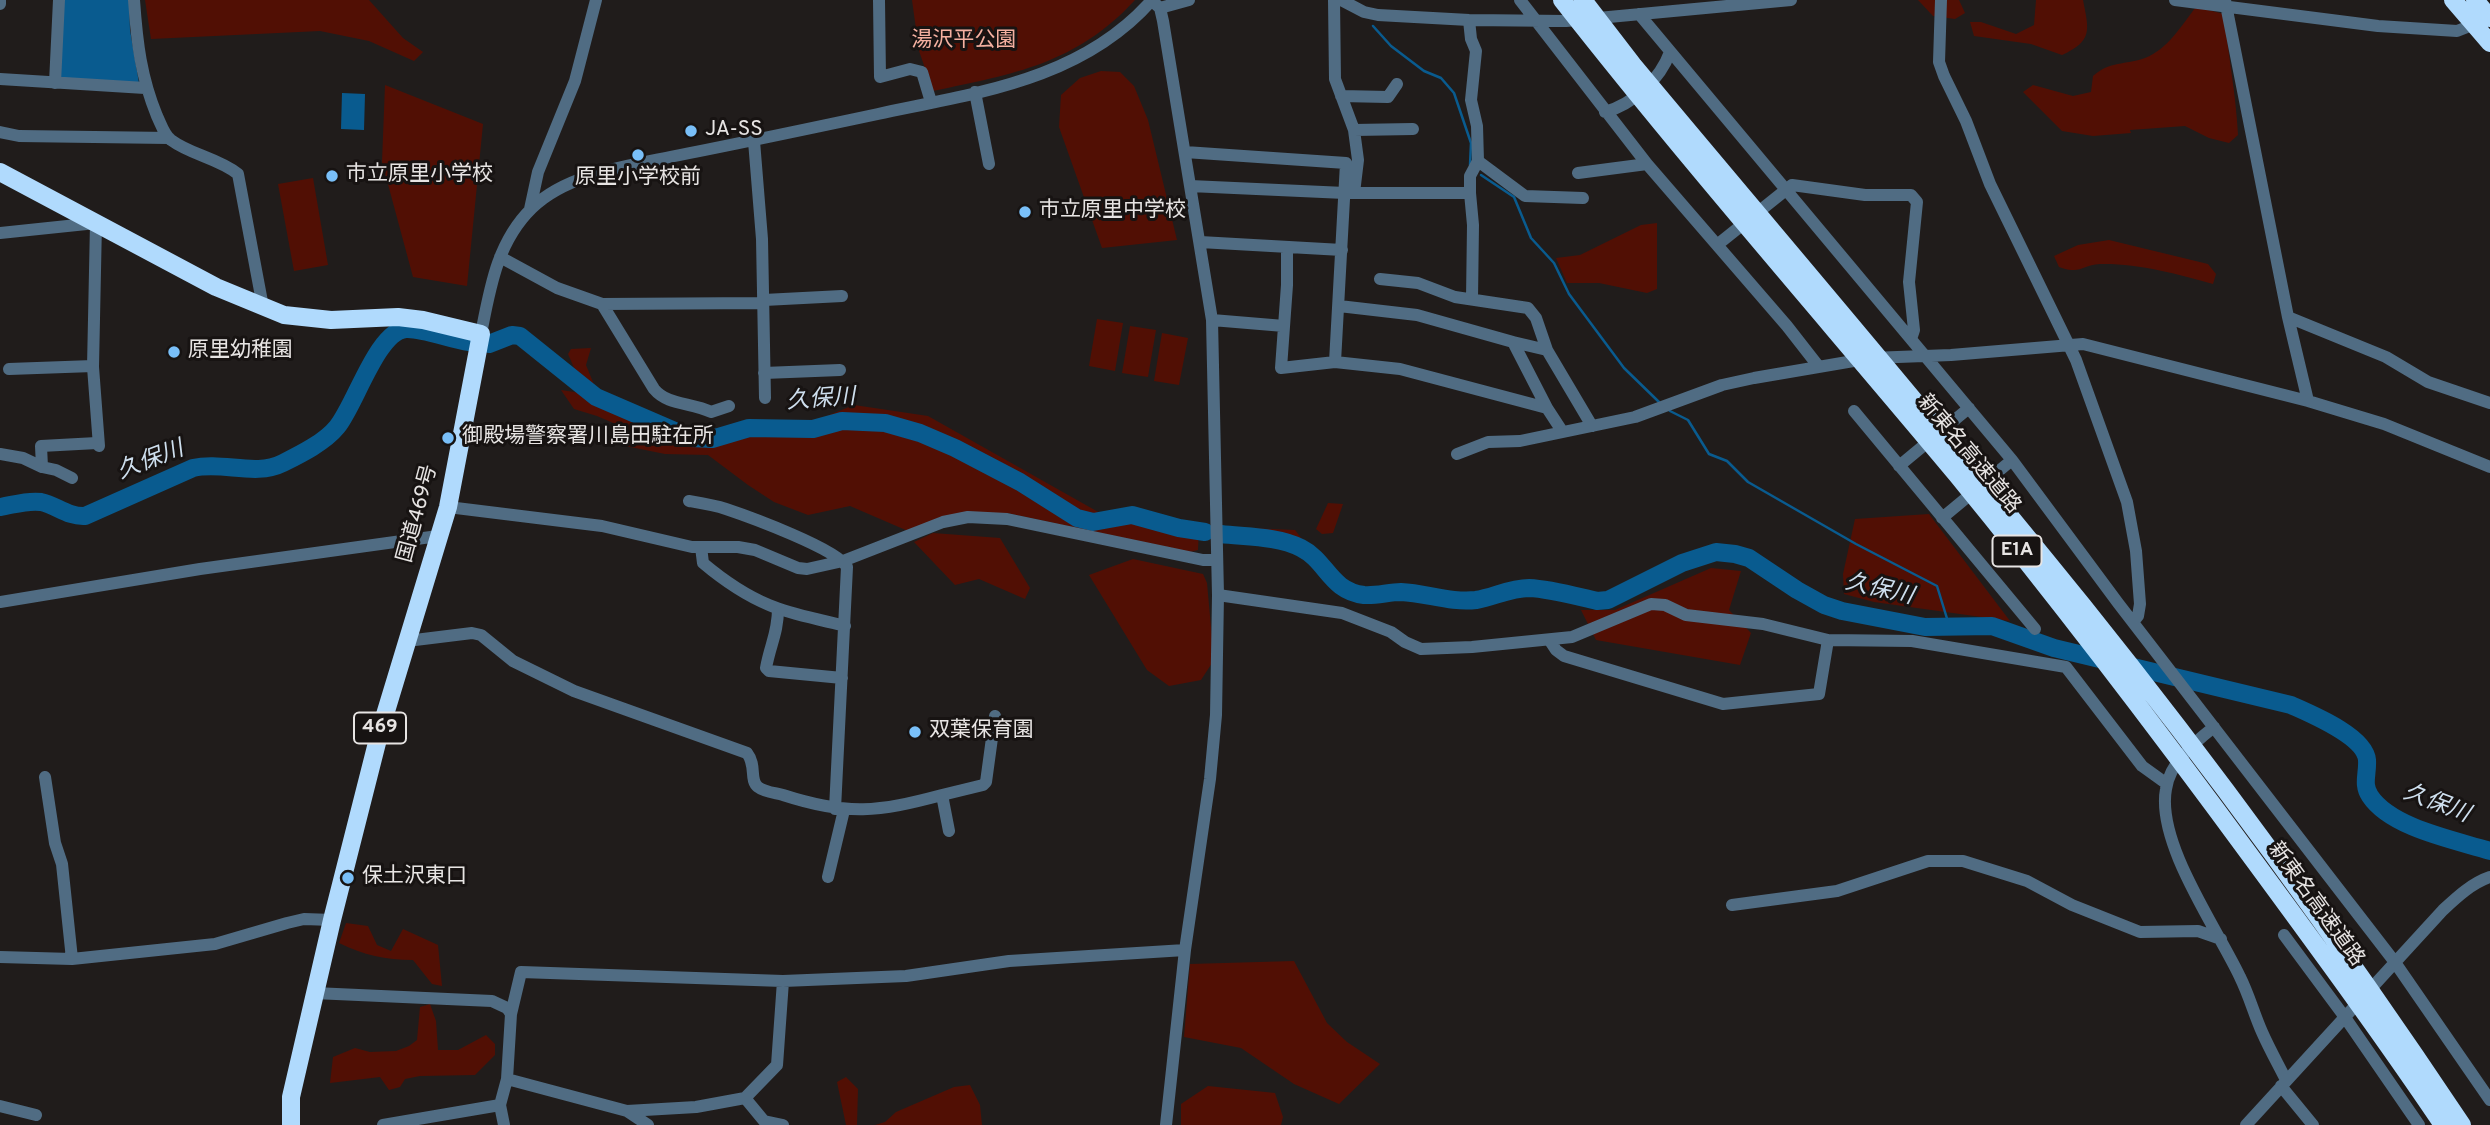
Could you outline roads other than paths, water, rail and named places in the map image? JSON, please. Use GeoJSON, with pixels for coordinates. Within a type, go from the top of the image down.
{"type":"FeatureCollection","features":[{"type":"Feature","properties":{"kind":"highway","name":"新東名高速道路"},"geometry":{"type":"LineString","coordinates":[[1562,0],[1620,75],[1958,477],[2071,618],[2240,841],[2397,1056],[2443,1125]]}},
{"type":"Feature","properties":{"kind":"highway","name":"新東名高速道路"},"geometry":{"type":"LineString","coordinates":[[1583,0],[1650,85],[1969,466],[2085,610],[2205,765],[2326,929],[2462,1125]]}},
{"type":"Feature","properties":{"kind":"highway"},"geometry":{"type":"LineString","coordinates":[[2454,0],[2484,20]]}},
{"type":"Feature","properties":{"kind":"highway"},"geometry":{"type":"LineString","coordinates":[[2475,0],[2490,43]]}},
{"type":"Feature","properties":{"kind":"highway"},"geometry":{"type":"LineString","coordinates":[[0,172],[216,287],[284,315],[304,318],[398,317],[424,320],[481,334]]}},
{"type":"Feature","properties":{"kind":"highway","name":"国道469号"},"geometry":{"type":"LineString","coordinates":[[291,1125],[291,1097],[314,993],[380,730],[448,507],[481,334]]}},
{"type":"Feature","properties":{"kind":"street"},"geometry":{"type":"LineString","coordinates":[[55,83],[59,0]]}},
{"type":"Feature","properties":{"kind":"street"},"geometry":{"type":"LineString","coordinates":[[134,0],[136,34],[145,88],[169,138]]}},
{"type":"Feature","properties":{"kind":"street"},"geometry":{"type":"LineString","coordinates":[[530,209],[538,172],[575,81],[596,0]]}},
{"type":"Feature","properties":{"kind":"street"},"geometry":{"type":"LineString","coordinates":[[880,0],[880,77],[910,69],[922,72],[932,102]]}},
{"type":"Feature","properties":{"kind":"street"},"geometry":{"type":"LineString","coordinates":[[481,334],[492,279],[500,257],[530,209],[551,192],[567,184],[590,176],[1035,77],[1097,47],[1154,3],[1189,0]]}},
{"type":"Feature","properties":{"kind":"street"},"geometry":{"type":"LineString","coordinates":[[1334,0],[1335,79],[1354,130],[1358,160],[1350,193],[1342,250],[1335,362]]}},
{"type":"Feature","properties":{"kind":"street"},"geometry":{"type":"LineString","coordinates":[[1341,0],[1364,12],[1378,15],[1536,21],[1566,21],[1791,0]]}},
{"type":"Feature","properties":{"kind":"street"},"geometry":{"type":"LineString","coordinates":[[1520,0],[1647,164],[1819,367]]}},
{"type":"Feature","properties":{"kind":"street"},"geometry":{"type":"LineString","coordinates":[[1941,0],[1939,62],[1944,76],[1966,121],[1990,184],[2076,360],[2127,502],[2136,551],[2140,604],[2138,616],[2133,622]]}},
{"type":"Feature","properties":{"kind":"street"},"geometry":{"type":"LineString","coordinates":[[2175,0],[2225,4],[2378,26],[2457,31],[2484,20]]}},
{"type":"Feature","properties":{"kind":"street"},"geometry":{"type":"LineString","coordinates":[[1154,3],[1185,152],[1212,320],[1218,595],[1216,715],[1210,779],[1185,950],[1166,1125]]}},
{"type":"Feature","properties":{"kind":"street"},"geometry":{"type":"LineString","coordinates":[[2225,4],[2288,317],[2308,401]]}},
{"type":"Feature","properties":{"kind":"street"},"geometry":{"type":"LineString","coordinates":[[1639,14],[2012,460],[2394,961],[2490,1100]]}},
{"type":"Feature","properties":{"kind":"street"},"geometry":{"type":"LineString","coordinates":[[1469,20],[1471,39],[1476,51],[1471,100],[1477,126],[1478,161],[1470,176],[1473,225],[1472,299]]}},
{"type":"Feature","properties":{"kind":"street"},"geometry":{"type":"LineString","coordinates":[[1605,112],[1622,106],[1652,82],[1663,69],[1670,52]]}},
{"type":"Feature","properties":{"kind":"street"},"geometry":{"type":"LineString","coordinates":[[0,79],[145,88]]}},
{"type":"Feature","properties":{"kind":"street"},"geometry":{"type":"LineString","coordinates":[[1341,96],[1388,97],[1397,84]]}},
{"type":"Feature","properties":{"kind":"street"},"geometry":{"type":"LineString","coordinates":[[975,92],[989,164]]}},
{"type":"Feature","properties":{"kind":"street"},"geometry":{"type":"LineString","coordinates":[[1354,130],[1413,129]]}},
{"type":"Feature","properties":{"kind":"street"},"geometry":{"type":"LineString","coordinates":[[0,132],[19,136],[169,138],[191,151],[226,165],[238,174],[263,307]]}},
{"type":"Feature","properties":{"kind":"street"},"geometry":{"type":"LineString","coordinates":[[754,141],[762,239],[765,398]]}},
{"type":"Feature","properties":{"kind":"street"},"geometry":{"type":"LineString","coordinates":[[1185,152],[1346,163],[1350,193]]}},
{"type":"Feature","properties":{"kind":"street"},"geometry":{"type":"LineString","coordinates":[[1478,161],[1525,197],[1583,198]]}},
{"type":"Feature","properties":{"kind":"street"},"geometry":{"type":"LineString","coordinates":[[1578,173],[1647,164]]}},
{"type":"Feature","properties":{"kind":"street"},"geometry":{"type":"LineString","coordinates":[[1717,245],[1792,185],[1865,195],[1911,195],[1917,202],[1910,269],[1914,330],[1911,339]]}},
{"type":"Feature","properties":{"kind":"street"},"geometry":{"type":"LineString","coordinates":[[1191,186],[1350,193],[1470,194]]}},
{"type":"Feature","properties":{"kind":"street"},"geometry":{"type":"LineString","coordinates":[[0,233],[96,223],[93,366],[98,445],[41,446],[43,467]]}},
{"type":"Feature","properties":{"kind":"street"},"geometry":{"type":"LineString","coordinates":[[1200,242],[1342,250]]}},
{"type":"Feature","properties":{"kind":"street"},"geometry":{"type":"LineString","coordinates":[[1287,247],[1280,368],[1335,362],[1400,369],[1547,408]]}},
{"type":"Feature","properties":{"kind":"street"},"geometry":{"type":"LineString","coordinates":[[500,257],[557,288],[602,304],[764,302],[842,296]]}},
{"type":"Feature","properties":{"kind":"street"},"geometry":{"type":"LineString","coordinates":[[1380,279],[1418,283],[1455,298],[1528,308],[1536,318],[1547,350],[1592,426]]}},
{"type":"Feature","properties":{"kind":"street"},"geometry":{"type":"LineString","coordinates":[[602,304],[654,389],[663,398],[711,412],[729,406]]}},
{"type":"Feature","properties":{"kind":"street"},"geometry":{"type":"LineString","coordinates":[[1339,306],[1417,314],[1547,350]]}},
{"type":"Feature","properties":{"kind":"street"},"geometry":{"type":"LineString","coordinates":[[2288,317],[2386,356],[2428,382],[2490,403]]}},
{"type":"Feature","properties":{"kind":"street"},"geometry":{"type":"LineString","coordinates":[[1212,320],[1284,326]]}},
{"type":"Feature","properties":{"kind":"street"},"geometry":{"type":"LineString","coordinates":[[1513,342],[1562,431]]}},
{"type":"Feature","properties":{"kind":"street"},"geometry":{"type":"LineString","coordinates":[[1457,454],[1488,442],[1520,441],[1653,412],[1722,385],[1819,367],[1871,358],[2083,344],[2308,401],[2384,424],[2490,467]]}},
{"type":"Feature","properties":{"kind":"street"},"geometry":{"type":"LineString","coordinates":[[9,369],[93,366]]}},
{"type":"Feature","properties":{"kind":"street"},"geometry":{"type":"LineString","coordinates":[[764,373],[840,370]]}},
{"type":"Feature","properties":{"kind":"street"},"geometry":{"type":"LineString","coordinates":[[1899,466],[1969,408]]}},
{"type":"Feature","properties":{"kind":"street"},"geometry":{"type":"LineString","coordinates":[[1854,411],[2035,629]]}},
{"type":"Feature","properties":{"kind":"street"},"geometry":{"type":"LineString","coordinates":[[0,454],[23,458],[72,478]]}},
{"type":"Feature","properties":{"kind":"street"},"geometry":{"type":"LineString","coordinates":[[1942,518],[2012,460]]}},
{"type":"Feature","properties":{"kind":"street"},"geometry":{"type":"LineString","coordinates":[[689,501],[726,509],[800,538],[844,561],[847,568],[840,810],[828,877]]}},
{"type":"Feature","properties":{"kind":"street"},"geometry":{"type":"LineString","coordinates":[[448,507],[602,526],[701,547],[738,547],[755,550],[789,565],[807,569],[844,561],[943,522],[968,517],[1007,519],[1203,560],[1217,560]]}},
{"type":"Feature","properties":{"kind":"street"},"geometry":{"type":"LineString","coordinates":[[0,602],[200,569],[438,536]]}},
{"type":"Feature","properties":{"kind":"street"},"geometry":{"type":"LineString","coordinates":[[701,547],[703,562],[718,575],[760,601],[778,609],[845,625]]}},
{"type":"Feature","properties":{"kind":"street"},"geometry":{"type":"LineString","coordinates":[[1218,595],[1342,613],[1381,628],[1421,649],[1550,641],[1572,637],[1651,604],[1665,605],[1686,615],[1763,624],[1828,640],[1912,640],[2066,667],[2142,766],[2167,784]]}},
{"type":"Feature","properties":{"kind":"street"},"geometry":{"type":"LineString","coordinates":[[778,609],[776,638],[770,645],[766,668],[769,671],[842,678]]}},
{"type":"Feature","properties":{"kind":"street"},"geometry":{"type":"LineString","coordinates":[[407,641],[472,633],[481,635],[513,661],[574,691],[747,753],[753,762],[753,780],[760,788],[840,810],[886,808],[983,785],[986,782],[995,716]]}},
{"type":"Feature","properties":{"kind":"street"},"geometry":{"type":"LineString","coordinates":[[1550,641],[1564,656],[1723,704],[1737,704],[1819,694],[1828,640]]}},
{"type":"Feature","properties":{"kind":"street"},"geometry":{"type":"LineString","coordinates":[[2214,727],[2187,750],[2178,761],[2167,784],[2164,801],[2171,835],[2191,885],[2241,978],[2283,1083],[2313,1125]]}},
{"type":"Feature","properties":{"kind":"street"},"geometry":{"type":"LineString","coordinates":[[45,777],[55,843],[62,864],[72,960]]}},
{"type":"Feature","properties":{"kind":"street"},"geometry":{"type":"LineString","coordinates":[[942,795],[949,831]]}},
{"type":"Feature","properties":{"kind":"street"},"geometry":{"type":"LineString","coordinates":[[1732,905],[1837,891],[1928,861],[1963,861],[2028,881],[2072,905],[2140,932],[2198,931],[2221,939]]}},
{"type":"Feature","properties":{"kind":"street"},"geometry":{"type":"LineString","coordinates":[[2246,1125],[2394,961],[2459,895],[2490,877]]}},
{"type":"Feature","properties":{"kind":"street"},"geometry":{"type":"LineString","coordinates":[[0,957],[72,960],[215,944],[304,919],[332,920]]}},
{"type":"Feature","properties":{"kind":"street"},"geometry":{"type":"LineString","coordinates":[[2284,934],[2418,1125]]}},
{"type":"Feature","properties":{"kind":"street"},"geometry":{"type":"LineString","coordinates":[[504,1125],[500,1105],[507,1079],[511,1014],[521,972],[783,981],[906,976],[1009,961],[1185,950]]}},
{"type":"Feature","properties":{"kind":"street"},"geometry":{"type":"LineString","coordinates":[[507,1079],[628,1111],[696,1107],[745,1098],[776,1065],[783,981]]}},
{"type":"Feature","properties":{"kind":"street"},"geometry":{"type":"LineString","coordinates":[[314,993],[492,1001],[507,1008],[511,1014]]}},
{"type":"Feature","properties":{"kind":"street"},"geometry":{"type":"LineString","coordinates":[[745,1098],[764,1121],[783,1125]]}},
{"type":"Feature","properties":{"kind":"street"},"geometry":{"type":"LineString","coordinates":[[383,1125],[500,1105]]}},
{"type":"Feature","properties":{"kind":"street"},"geometry":{"type":"LineString","coordinates":[[0,1106],[36,1115]]}},
{"type":"Feature","properties":{"kind":"street"},"geometry":{"type":"LineString","coordinates":[[628,1111],[648,1125]]}},
{"type":"Feature","properties":{"kind":"water"},"geometry":{"type":"Polygon","coordinates":[[[62,0],[129,0],[130,30],[139,83],[58,79],[62,0]]]}},
{"type":"Feature","properties":{"kind":"water"},"geometry":{"type":"Polygon","coordinates":[[[342,93],[365,94],[364,130],[341,129],[342,93]]]}},
{"type":"Feature","properties":{"kind":"waterway"},"geometry":{"type":"LineString","coordinates":[[1373,26],[1391,46],[1424,71],[1441,78],[1454,93],[1471,143],[1470,165]]}},
{"type":"Feature","properties":{"kind":"waterway"},"geometry":{"type":"LineString","coordinates":[[1481,175],[1514,197],[1531,238],[1554,263],[1569,294],[1624,368],[1659,402]]}},
{"type":"Feature","properties":{"kind":"waterway","name":"久保川"},"geometry":{"type":"LineString","coordinates":[[0,507],[41,502],[73,515],[85,516],[193,468],[272,467],[305,452],[337,427],[376,355],[395,333],[413,329],[469,342]]}},
{"type":"Feature","properties":{"kind":"waterway","name":"久保川"},"geometry":{"type":"LineString","coordinates":[[489,344],[512,335],[520,336],[596,397],[691,438],[712,439],[749,428],[813,429],[842,421],[885,423],[920,433],[955,448],[1020,482],[1077,518],[1093,522],[1132,515],[1205,532]]}},
{"type":"Feature","properties":{"kind":"waterway"},"geometry":{"type":"LineString","coordinates":[[1670,411],[1688,420],[1709,454],[1727,461],[1748,482],[1856,544],[1937,586],[1949,625]]}},
{"type":"Feature","properties":{"kind":"waterway","name":"久保川"},"geometry":{"type":"LineString","coordinates":[[1221,534],[1272,539],[1292,544],[1317,560],[1343,588],[1364,595],[1401,592],[1467,601],[1529,588],[1597,601],[1608,600],[1682,563],[1716,552],[1735,554],[1749,558],[1824,605],[1842,611],[1925,627],[1992,626],[2054,648],[2291,705],[2336,727],[2357,743],[2367,760],[2368,792],[2380,807],[2393,817],[2442,837],[2490,851]]}},
{"type":"Feature","properties":{"kind":"place","name":"JA-SS"},"geometry":{"type":"Point","coordinates":[691,131]}},
{"type":"Feature","properties":{"kind":"place","name":"原里小学校前"},"geometry":{"type":"Point","coordinates":[638,155]}},
{"type":"Feature","properties":{"kind":"place","name":"市立原里小学校"},"geometry":{"type":"Point","coordinates":[332,176]}},
{"type":"Feature","properties":{"kind":"place","name":"市立原里中学校"},"geometry":{"type":"Point","coordinates":[1025,212]}},
{"type":"Feature","properties":{"kind":"place","name":"原里幼稚園"},"geometry":{"type":"Point","coordinates":[174,352]}},
{"type":"Feature","properties":{"kind":"place","name":"御殿場警察署川島田駐在所"},"geometry":{"type":"Point","coordinates":[448,438]}},
{"type":"Feature","properties":{"kind":"place","name":"双葉保育園"},"geometry":{"type":"Point","coordinates":[915,732]}},
{"type":"Feature","properties":{"kind":"place","name":"保土沢東口"},"geometry":{"type":"Point","coordinates":[348,878]}},
{"type":"Feature","properties":{"kind":"park label","name":"湯沢平公園"},"geometry":{"type":"Point","coordinates":[964,42]}}]}
